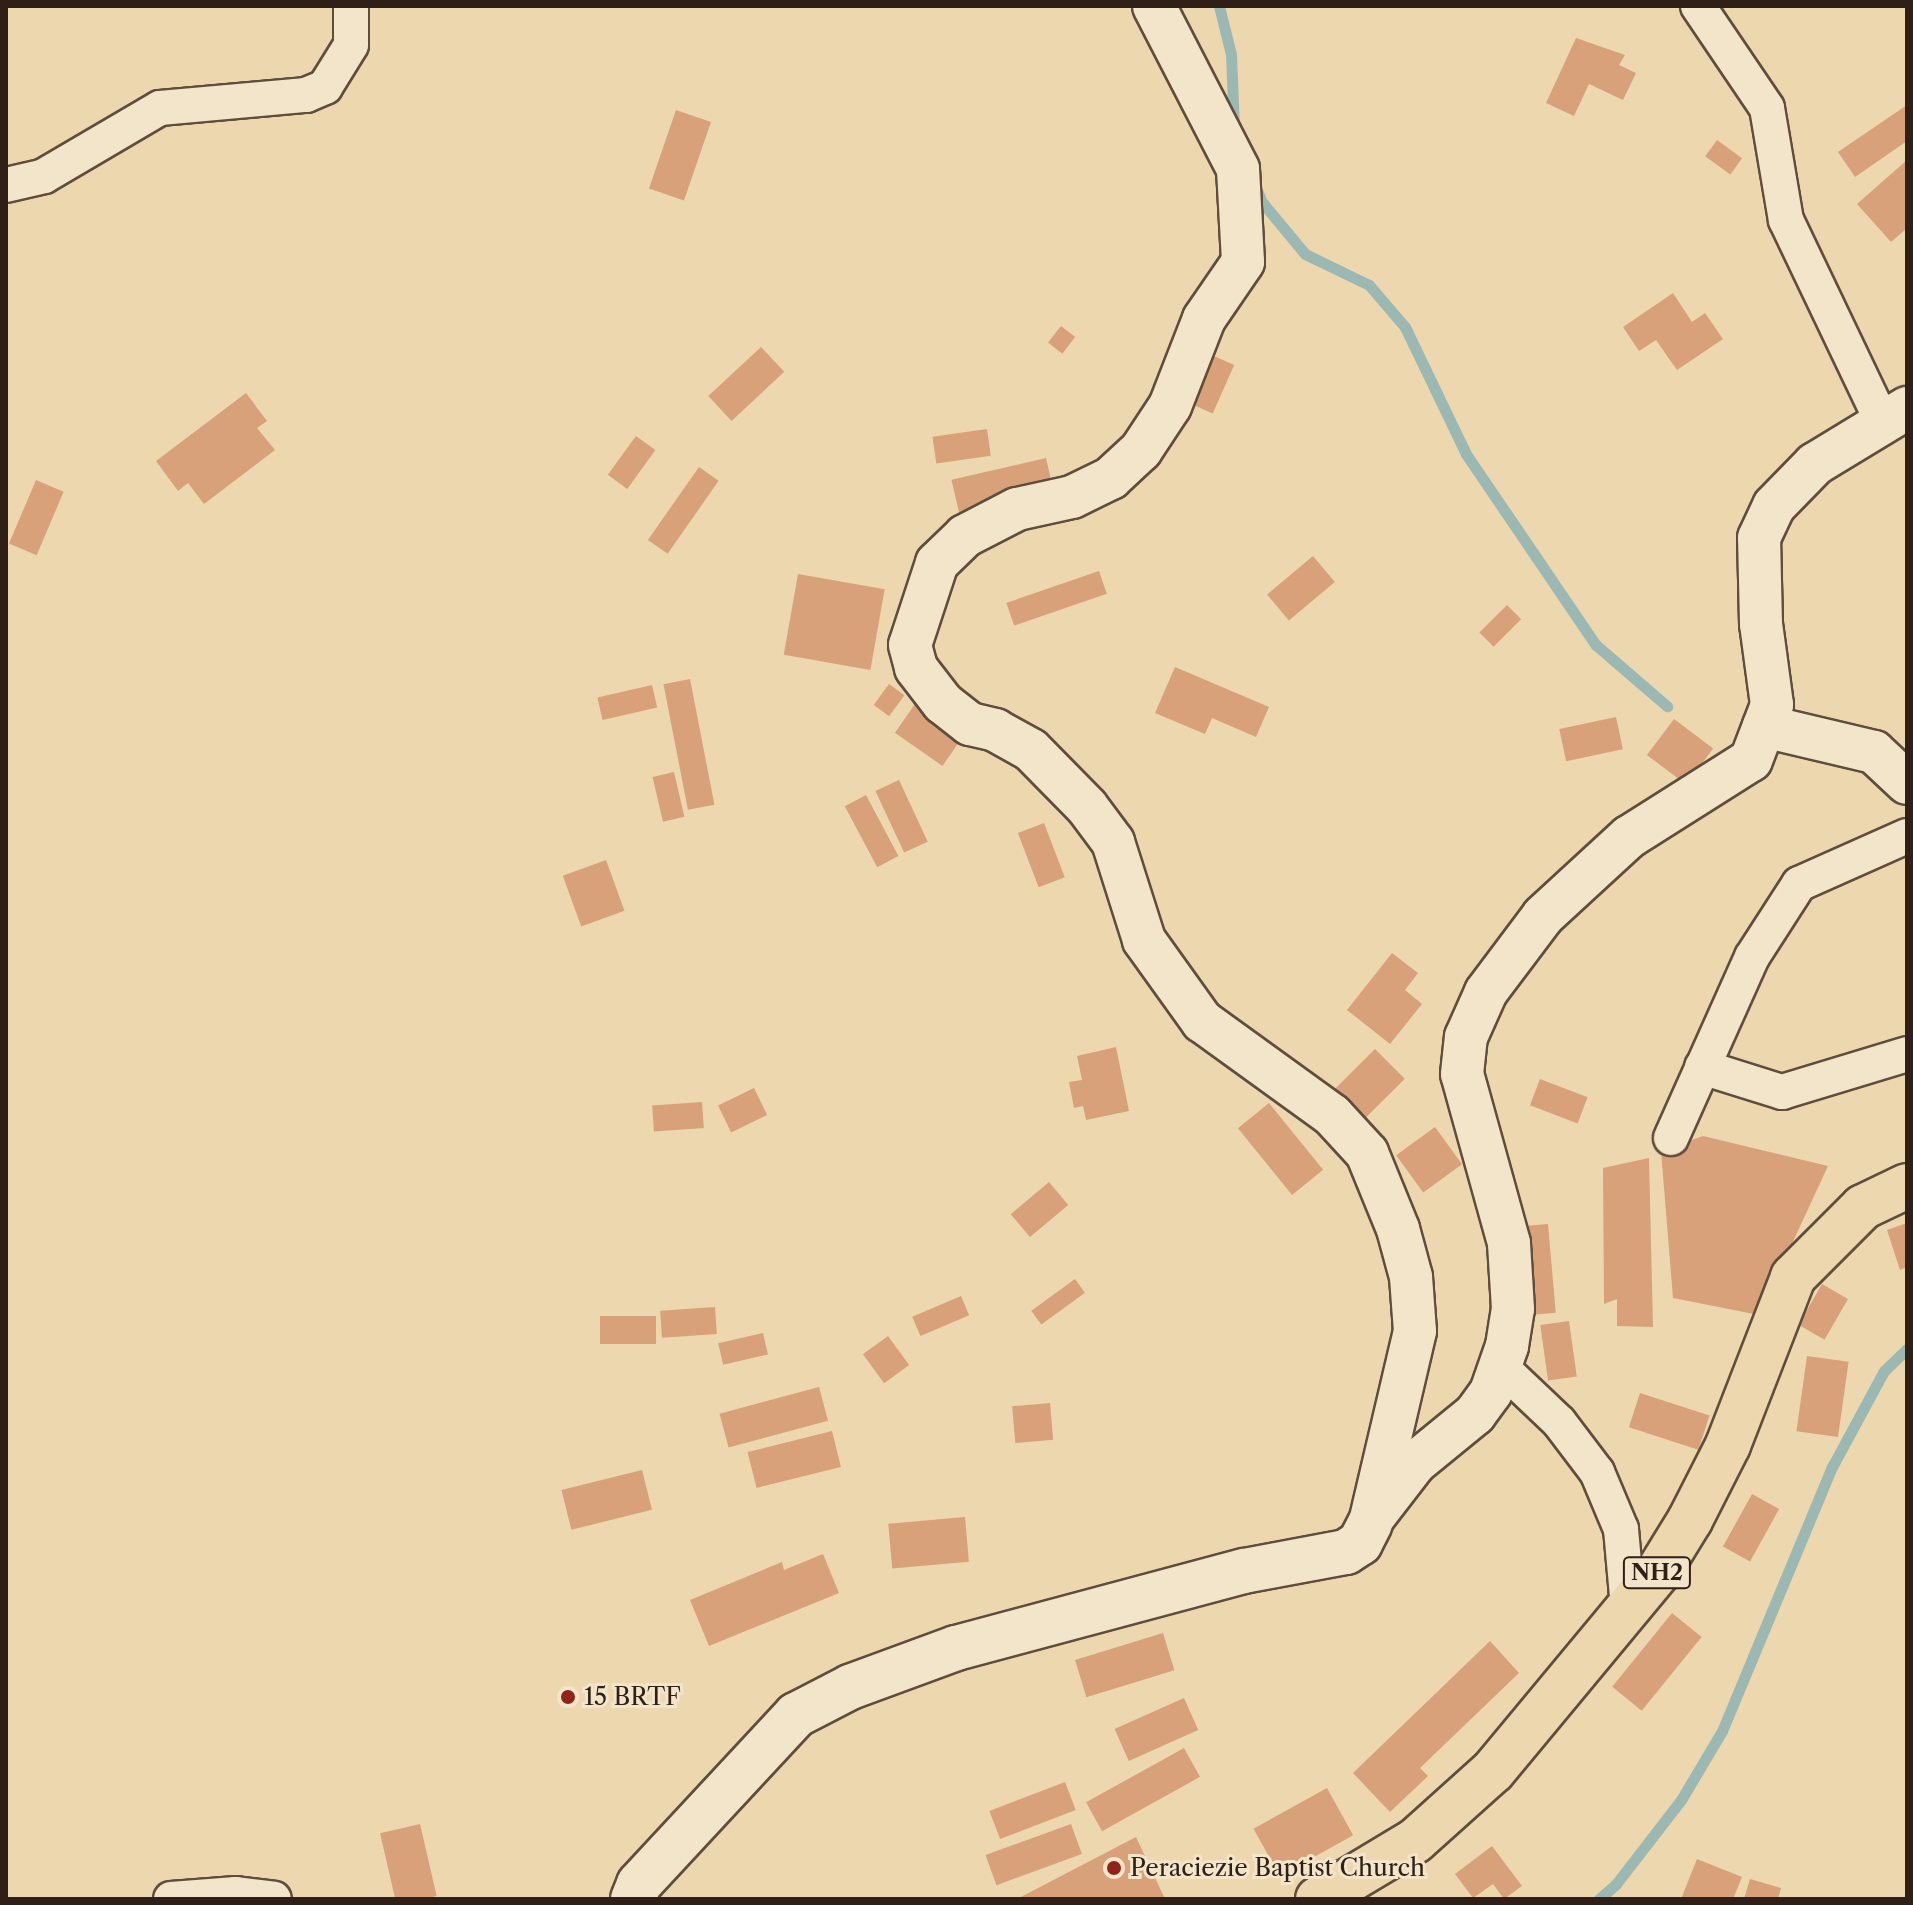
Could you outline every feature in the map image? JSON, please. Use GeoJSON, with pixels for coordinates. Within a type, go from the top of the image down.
{"type":"FeatureCollection","features":[{"type":"Feature","properties":{"kind":"highway","name":"NH2"},"geometry":{"type":"LineString","coordinates":[[1318,1899],[1416,1840],[1493,1771],[1658,1572],[1703,1495],[1793,1277],[1863,1207],[1907,1186]]}},
{"type":"Feature","properties":{"kind":"main road"},"geometry":{"type":"LineString","coordinates":[[633,1899],[639,1884],[796,1715],[850,1687],[956,1648],[1244,1571],[1346,1552],[1360,1543],[1370,1523]]}},
{"type":"Feature","properties":{"kind":"street"},"geometry":{"type":"LineString","coordinates":[[6,185],[44,176],[160,108],[306,95],[325,87],[351,45],[351,6]]}},
{"type":"Feature","properties":{"kind":"street"},"geometry":{"type":"LineString","coordinates":[[1154,6],[1238,169],[1243,262],[1204,319],[1170,406],[1141,450],[1111,478],[1072,497],[1017,509],[965,536],[937,563],[910,645],[916,668],[943,703],[970,724],[995,730],[1031,750],[1087,807],[1113,842],[1144,940],[1202,1021],[1332,1115],[1367,1153],[1398,1229],[1411,1277],[1415,1331],[1370,1523]]}},
{"type":"Feature","properties":{"kind":"street"},"geometry":{"type":"LineString","coordinates":[[1370,1523],[1415,1463],[1475,1414],[1491,1392],[1513,1309],[1509,1243],[1462,1074],[1466,1037],[1486,992],[1543,916],[1629,837],[1751,760],[1772,705],[1761,624],[1759,538],[1774,506],[1815,464],[1895,416],[1786,220],[1767,108],[1698,6]]}},
{"type":"Feature","properties":{"kind":"street"},"geometry":{"type":"LineString","coordinates":[[1764,726],[1874,752],[1907,783]]}},
{"type":"Feature","properties":{"kind":"street"},"geometry":{"type":"LineString","coordinates":[[1671,1138],[1752,957],[1799,884],[1907,836]]}},
{"type":"Feature","properties":{"kind":"street"},"geometry":{"type":"LineString","coordinates":[[1702,1067],[1782,1092],[1907,1054]]}},
{"type":"Feature","properties":{"kind":"street"},"geometry":{"type":"LineString","coordinates":[[1500,1366],[1559,1422],[1597,1472],[1621,1529],[1628,1607]]}},
{"type":"Feature","properties":{"kind":"street"},"geometry":{"type":"LineString","coordinates":[[171,1899],[236,1894],[274,1899]]}},
{"type":"Feature","properties":{"kind":"building"},"geometry":{"type":"Polygon","coordinates":[[[1576,38],[1625,55],[1619,65],[1636,73],[1623,100],[1589,84],[1574,116],[1546,103],[1576,38]]]}},
{"type":"Feature","properties":{"kind":"building"},"geometry":{"type":"Polygon","coordinates":[[[1907,105],[1907,141],[1855,177],[1838,152],[1907,105]]]}},
{"type":"Feature","properties":{"kind":"building"},"geometry":{"type":"Polygon","coordinates":[[[676,110],[711,122],[684,201],[649,188],[676,110]]]}},
{"type":"Feature","properties":{"kind":"building"},"geometry":{"type":"Polygon","coordinates":[[[1717,140],[1742,158],[1730,174],[1705,156],[1717,140]]]}},
{"type":"Feature","properties":{"kind":"building"},"geometry":{"type":"Polygon","coordinates":[[[1907,160],[1907,228],[1891,242],[1857,204],[1907,160]]]}},
{"type":"Feature","properties":{"kind":"building"},"geometry":{"type":"Polygon","coordinates":[[[1673,293],[1692,322],[1705,313],[1723,339],[1677,370],[1656,340],[1639,351],[1623,327],[1673,293]]]}},
{"type":"Feature","properties":{"kind":"building"},"geometry":{"type":"Polygon","coordinates":[[[1061,326],[1075,337],[1062,354],[1048,343],[1061,326]]]}},
{"type":"Feature","properties":{"kind":"building"},"geometry":{"type":"Polygon","coordinates":[[[761,347],[784,372],[732,421],[708,396],[761,347]]]}},
{"type":"Feature","properties":{"kind":"building"},"geometry":{"type":"Polygon","coordinates":[[[1205,352],[1234,365],[1213,413],[1183,400],[1205,352]]]}},
{"type":"Feature","properties":{"kind":"building"},"geometry":{"type":"Polygon","coordinates":[[[246,393],[267,421],[257,428],[275,450],[204,504],[188,483],[178,491],[156,461],[246,393]]]}},
{"type":"Feature","properties":{"kind":"building"},"geometry":{"type":"Polygon","coordinates":[[[987,429],[991,456],[936,463],[933,437],[987,429]]]}},
{"type":"Feature","properties":{"kind":"building"},"geometry":{"type":"Polygon","coordinates":[[[636,436],[655,450],[627,489],[608,475],[636,436]]]}},
{"type":"Feature","properties":{"kind":"building"},"geometry":{"type":"Polygon","coordinates":[[[1046,458],[1054,492],[959,514],[951,480],[1046,458]]]}},
{"type":"Feature","properties":{"kind":"building"},"geometry":{"type":"Polygon","coordinates":[[[699,467],[719,481],[668,554],[648,540],[699,467]]]}},
{"type":"Feature","properties":{"kind":"building"},"geometry":{"type":"Polygon","coordinates":[[[36,480],[64,492],[37,555],[9,544],[36,480]]]}},
{"type":"Feature","properties":{"kind":"building"},"geometry":{"type":"Polygon","coordinates":[[[1313,556],[1335,582],[1289,621],[1267,595],[1313,556]]]}},
{"type":"Feature","properties":{"kind":"building"},"geometry":{"type":"Polygon","coordinates":[[[1099,571],[1107,594],[1014,626],[1006,603],[1099,571]]]}},
{"type":"Feature","properties":{"kind":"building"},"geometry":{"type":"Polygon","coordinates":[[[798,574],[885,589],[870,670],[784,655],[798,574]]]}},
{"type":"Feature","properties":{"kind":"building"},"geometry":{"type":"Polygon","coordinates":[[[1507,605],[1521,619],[1494,647],[1479,633],[1507,605]]]}},
{"type":"Feature","properties":{"kind":"building"},"geometry":{"type":"Polygon","coordinates":[[[1175,667],[1269,707],[1256,737],[1212,718],[1205,734],[1155,713],[1175,667]]]}},
{"type":"Feature","properties":{"kind":"building"},"geometry":{"type":"Polygon","coordinates":[[[690,679],[714,805],[688,810],[663,684],[690,679]]]}},
{"type":"Feature","properties":{"kind":"building"},"geometry":{"type":"Polygon","coordinates":[[[889,684],[904,695],[889,716],[874,705],[889,684]]]}},
{"type":"Feature","properties":{"kind":"building"},"geometry":{"type":"Polygon","coordinates":[[[652,685],[657,707],[603,720],[597,698],[652,685]]]}},
{"type":"Feature","properties":{"kind":"building"},"geometry":{"type":"Polygon","coordinates":[[[915,704],[963,737],[942,766],[895,733],[915,704]]]}},
{"type":"Feature","properties":{"kind":"building"},"geometry":{"type":"Polygon","coordinates":[[[1616,717],[1623,749],[1566,761],[1559,729],[1616,717]]]}},
{"type":"Feature","properties":{"kind":"building"},"geometry":{"type":"Polygon","coordinates":[[[1674,719],[1713,748],[1686,784],[1647,755],[1674,719]]]}},
{"type":"Feature","properties":{"kind":"building"},"geometry":{"type":"Polygon","coordinates":[[[674,772],[684,817],[663,822],[653,777],[674,772]]]}},
{"type":"Feature","properties":{"kind":"building"},"geometry":{"type":"Polygon","coordinates":[[[899,780],[928,842],[904,853],[875,791],[899,780]]]}},
{"type":"Feature","properties":{"kind":"building"},"geometry":{"type":"Polygon","coordinates":[[[866,795],[898,856],[877,867],[845,806],[866,795]]]}},
{"type":"Feature","properties":{"kind":"building"},"geometry":{"type":"Polygon","coordinates":[[[1044,823],[1065,877],[1039,887],[1018,833],[1044,823]]]}},
{"type":"Feature","properties":{"kind":"building"},"geometry":{"type":"Polygon","coordinates":[[[606,860],[624,911],[581,926],[563,876],[606,860]]]}},
{"type":"Feature","properties":{"kind":"building"},"geometry":{"type":"Polygon","coordinates":[[[1392,953],[1418,973],[1405,990],[1422,1004],[1390,1044],[1347,1010],[1392,953]]]}},
{"type":"Feature","properties":{"kind":"building"},"geometry":{"type":"Polygon","coordinates":[[[1116,1047],[1129,1111],[1086,1120],[1083,1106],[1074,1108],[1069,1082],[1082,1080],[1077,1056],[1116,1047]]]}},
{"type":"Feature","properties":{"kind":"building"},"geometry":{"type":"Polygon","coordinates":[[[1375,1049],[1405,1079],[1361,1123],[1331,1093],[1375,1049]]]}},
{"type":"Feature","properties":{"kind":"building"},"geometry":{"type":"Polygon","coordinates":[[[1540,1079],[1588,1097],[1578,1123],[1530,1105],[1540,1079]]]}},
{"type":"Feature","properties":{"kind":"building"},"geometry":{"type":"Polygon","coordinates":[[[754,1088],[767,1115],[731,1132],[718,1106],[754,1088]]]}},
{"type":"Feature","properties":{"kind":"building"},"geometry":{"type":"Polygon","coordinates":[[[702,1102],[704,1128],[654,1131],[652,1105],[702,1102]]]}},
{"type":"Feature","properties":{"kind":"building"},"geometry":{"type":"Polygon","coordinates":[[[1269,1103],[1323,1170],[1292,1195],[1238,1128],[1269,1103]]]}},
{"type":"Feature","properties":{"kind":"building"},"geometry":{"type":"Polygon","coordinates":[[[1435,1127],[1462,1164],[1423,1192],[1396,1155],[1435,1127]]]}},
{"type":"Feature","properties":{"kind":"building"},"geometry":{"type":"Polygon","coordinates":[[[1703,1136],[1828,1166],[1759,1315],[1673,1298],[1661,1151],[1703,1136]]]}},
{"type":"Feature","properties":{"kind":"building"},"geometry":{"type":"Polygon","coordinates":[[[1649,1158],[1653,1327],[1617,1326],[1617,1299],[1604,1304],[1603,1168],[1649,1158]]]}},
{"type":"Feature","properties":{"kind":"building"},"geometry":{"type":"Polygon","coordinates":[[[1049,1182],[1068,1205],[1030,1237],[1011,1214],[1049,1182]]]}},
{"type":"Feature","properties":{"kind":"building"},"geometry":{"type":"Polygon","coordinates":[[[1907,1223],[1907,1267],[1900,1270],[1887,1230],[1907,1223]]]}},
{"type":"Feature","properties":{"kind":"building"},"geometry":{"type":"Polygon","coordinates":[[[1548,1224],[1556,1313],[1521,1316],[1513,1227],[1548,1224]]]}},
{"type":"Feature","properties":{"kind":"building"},"geometry":{"type":"Polygon","coordinates":[[[1075,1279],[1085,1293],[1041,1324],[1031,1311],[1075,1279]]]}},
{"type":"Feature","properties":{"kind":"building"},"geometry":{"type":"Polygon","coordinates":[[[1822,1284],[1848,1299],[1824,1340],[1798,1325],[1822,1284]]]}},
{"type":"Feature","properties":{"kind":"building"},"geometry":{"type":"Polygon","coordinates":[[[961,1296],[969,1315],[920,1336],[912,1317],[961,1296]]]}},
{"type":"Feature","properties":{"kind":"building"},"geometry":{"type":"Polygon","coordinates":[[[715,1307],[717,1334],[662,1338],[660,1311],[715,1307]]]}},
{"type":"Feature","properties":{"kind":"building"},"geometry":{"type":"Polygon","coordinates":[[[600,1316],[656,1316],[656,1344],[600,1344],[600,1316]]]}},
{"type":"Feature","properties":{"kind":"building"},"geometry":{"type":"Polygon","coordinates":[[[1569,1321],[1577,1376],[1548,1380],[1540,1325],[1569,1321]]]}},
{"type":"Feature","properties":{"kind":"building"},"geometry":{"type":"Polygon","coordinates":[[[763,1333],[768,1354],[723,1365],[718,1343],[763,1333]]]}},
{"type":"Feature","properties":{"kind":"building"},"geometry":{"type":"Polygon","coordinates":[[[888,1336],[909,1365],[884,1383],[863,1354],[888,1336]]]}},
{"type":"Feature","properties":{"kind":"building"},"geometry":{"type":"Polygon","coordinates":[[[1807,1356],[1849,1362],[1838,1437],[1796,1431],[1807,1356]]]}},
{"type":"Feature","properties":{"kind":"building"},"geometry":{"type":"Polygon","coordinates":[[[819,1387],[828,1421],[729,1447],[720,1414],[819,1387]]]}},
{"type":"Feature","properties":{"kind":"building"},"geometry":{"type":"Polygon","coordinates":[[[1640,1393],[1709,1416],[1698,1450],[1629,1427],[1640,1393]]]}},
{"type":"Feature","properties":{"kind":"building"},"geometry":{"type":"Polygon","coordinates":[[[1050,1403],[1053,1440],[1015,1443],[1012,1406],[1050,1403]]]}},
{"type":"Feature","properties":{"kind":"building"},"geometry":{"type":"Polygon","coordinates":[[[832,1431],[841,1467],[757,1488],[748,1452],[832,1431]]]}},
{"type":"Feature","properties":{"kind":"building"},"geometry":{"type":"Polygon","coordinates":[[[642,1470],[652,1510],[571,1530],[561,1490],[642,1470]]]}},
{"type":"Feature","properties":{"kind":"building"},"geometry":{"type":"Polygon","coordinates":[[[1752,1494],[1779,1509],[1750,1562],[1723,1546],[1752,1494]]]}},
{"type":"Feature","properties":{"kind":"building"},"geometry":{"type":"Polygon","coordinates":[[[965,1517],[969,1562],[892,1569],[888,1524],[965,1517]]]}},
{"type":"Feature","properties":{"kind":"building"},"geometry":{"type":"Polygon","coordinates":[[[823,1554],[839,1593],[709,1646],[690,1600],[782,1562],[784,1570],[823,1554]]]}},
{"type":"Feature","properties":{"kind":"building"},"geometry":{"type":"Polygon","coordinates":[[[1672,1613],[1702,1637],[1642,1711],[1612,1687],[1672,1613]]]}},
{"type":"Feature","properties":{"kind":"building"},"geometry":{"type":"Polygon","coordinates":[[[1163,1633],[1174,1670],[1086,1697],[1075,1660],[1163,1633]]]}},
{"type":"Feature","properties":{"kind":"building"},"geometry":{"type":"Polygon","coordinates":[[[1490,1641],[1519,1673],[1420,1768],[1428,1776],[1390,1812],[1353,1773],[1490,1641]]]}},
{"type":"Feature","properties":{"kind":"building"},"geometry":{"type":"Polygon","coordinates":[[[1184,1698],[1198,1730],[1129,1761],[1115,1729],[1184,1698]]]}},
{"type":"Feature","properties":{"kind":"building"},"geometry":{"type":"Polygon","coordinates":[[[1184,1748],[1200,1777],[1102,1831],[1086,1802],[1184,1748]]]}},
{"type":"Feature","properties":{"kind":"building"},"geometry":{"type":"Polygon","coordinates":[[[1065,1782],[1076,1810],[1000,1839],[989,1811],[1065,1782]]]}},
{"type":"Feature","properties":{"kind":"building"},"geometry":{"type":"Polygon","coordinates":[[[1327,1788],[1353,1835],[1280,1876],[1254,1829],[1327,1788]]]}},
{"type":"Feature","properties":{"kind":"building"},"geometry":{"type":"Polygon","coordinates":[[[420,1824],[437,1896],[395,1899],[380,1833],[420,1824]]]}},
{"type":"Feature","properties":{"kind":"building"},"geometry":{"type":"Polygon","coordinates":[[[1071,1824],[1082,1854],[996,1885],[985,1855],[1071,1824]]]}},
{"type":"Feature","properties":{"kind":"building","name":"Peraciezie Baptist Church"},"geometry":{"type":"Polygon","coordinates":[[[1136,1837],[1165,1899],[1017,1899],[1136,1837]]]}},
{"type":"Feature","properties":{"kind":"building"},"geometry":{"type":"Polygon","coordinates":[[[1492,1846],[1522,1886],[1504,1899],[1493,1884],[1473,1898],[1455,1874],[1492,1846]]]}},
{"type":"Feature","properties":{"kind":"building"},"geometry":{"type":"Polygon","coordinates":[[[1697,1859],[1742,1877],[1733,1899],[1681,1899],[1697,1859]]]}},
{"type":"Feature","properties":{"kind":"building"},"geometry":{"type":"Polygon","coordinates":[[[1750,1879],[1781,1888],[1778,1899],[1744,1899],[1750,1879]]]}},
{"type":"Feature","properties":{"kind":"waterway"},"geometry":{"type":"LineString","coordinates":[[1219,6],[1231,54],[1234,128]]}},
{"type":"Feature","properties":{"kind":"waterway"},"geometry":{"type":"LineString","coordinates":[[1255,185],[1262,202],[1305,254],[1369,285],[1405,327],[1466,454],[1596,645],[1667,706]]}},
{"type":"Feature","properties":{"kind":"waterway"},"geometry":{"type":"LineString","coordinates":[[1599,1899],[1616,1884],[1681,1800],[1722,1731],[1832,1467],[1884,1371],[1907,1349]]}},
{"type":"Feature","properties":{"kind":"place","name":"15 BRTF"},"geometry":{"type":"Point","coordinates":[568,1697]}},
{"type":"Feature","properties":{"kind":"place","name":"Peraciezie Baptist Church"},"geometry":{"type":"Point","coordinates":[1114,1868]}}]}
